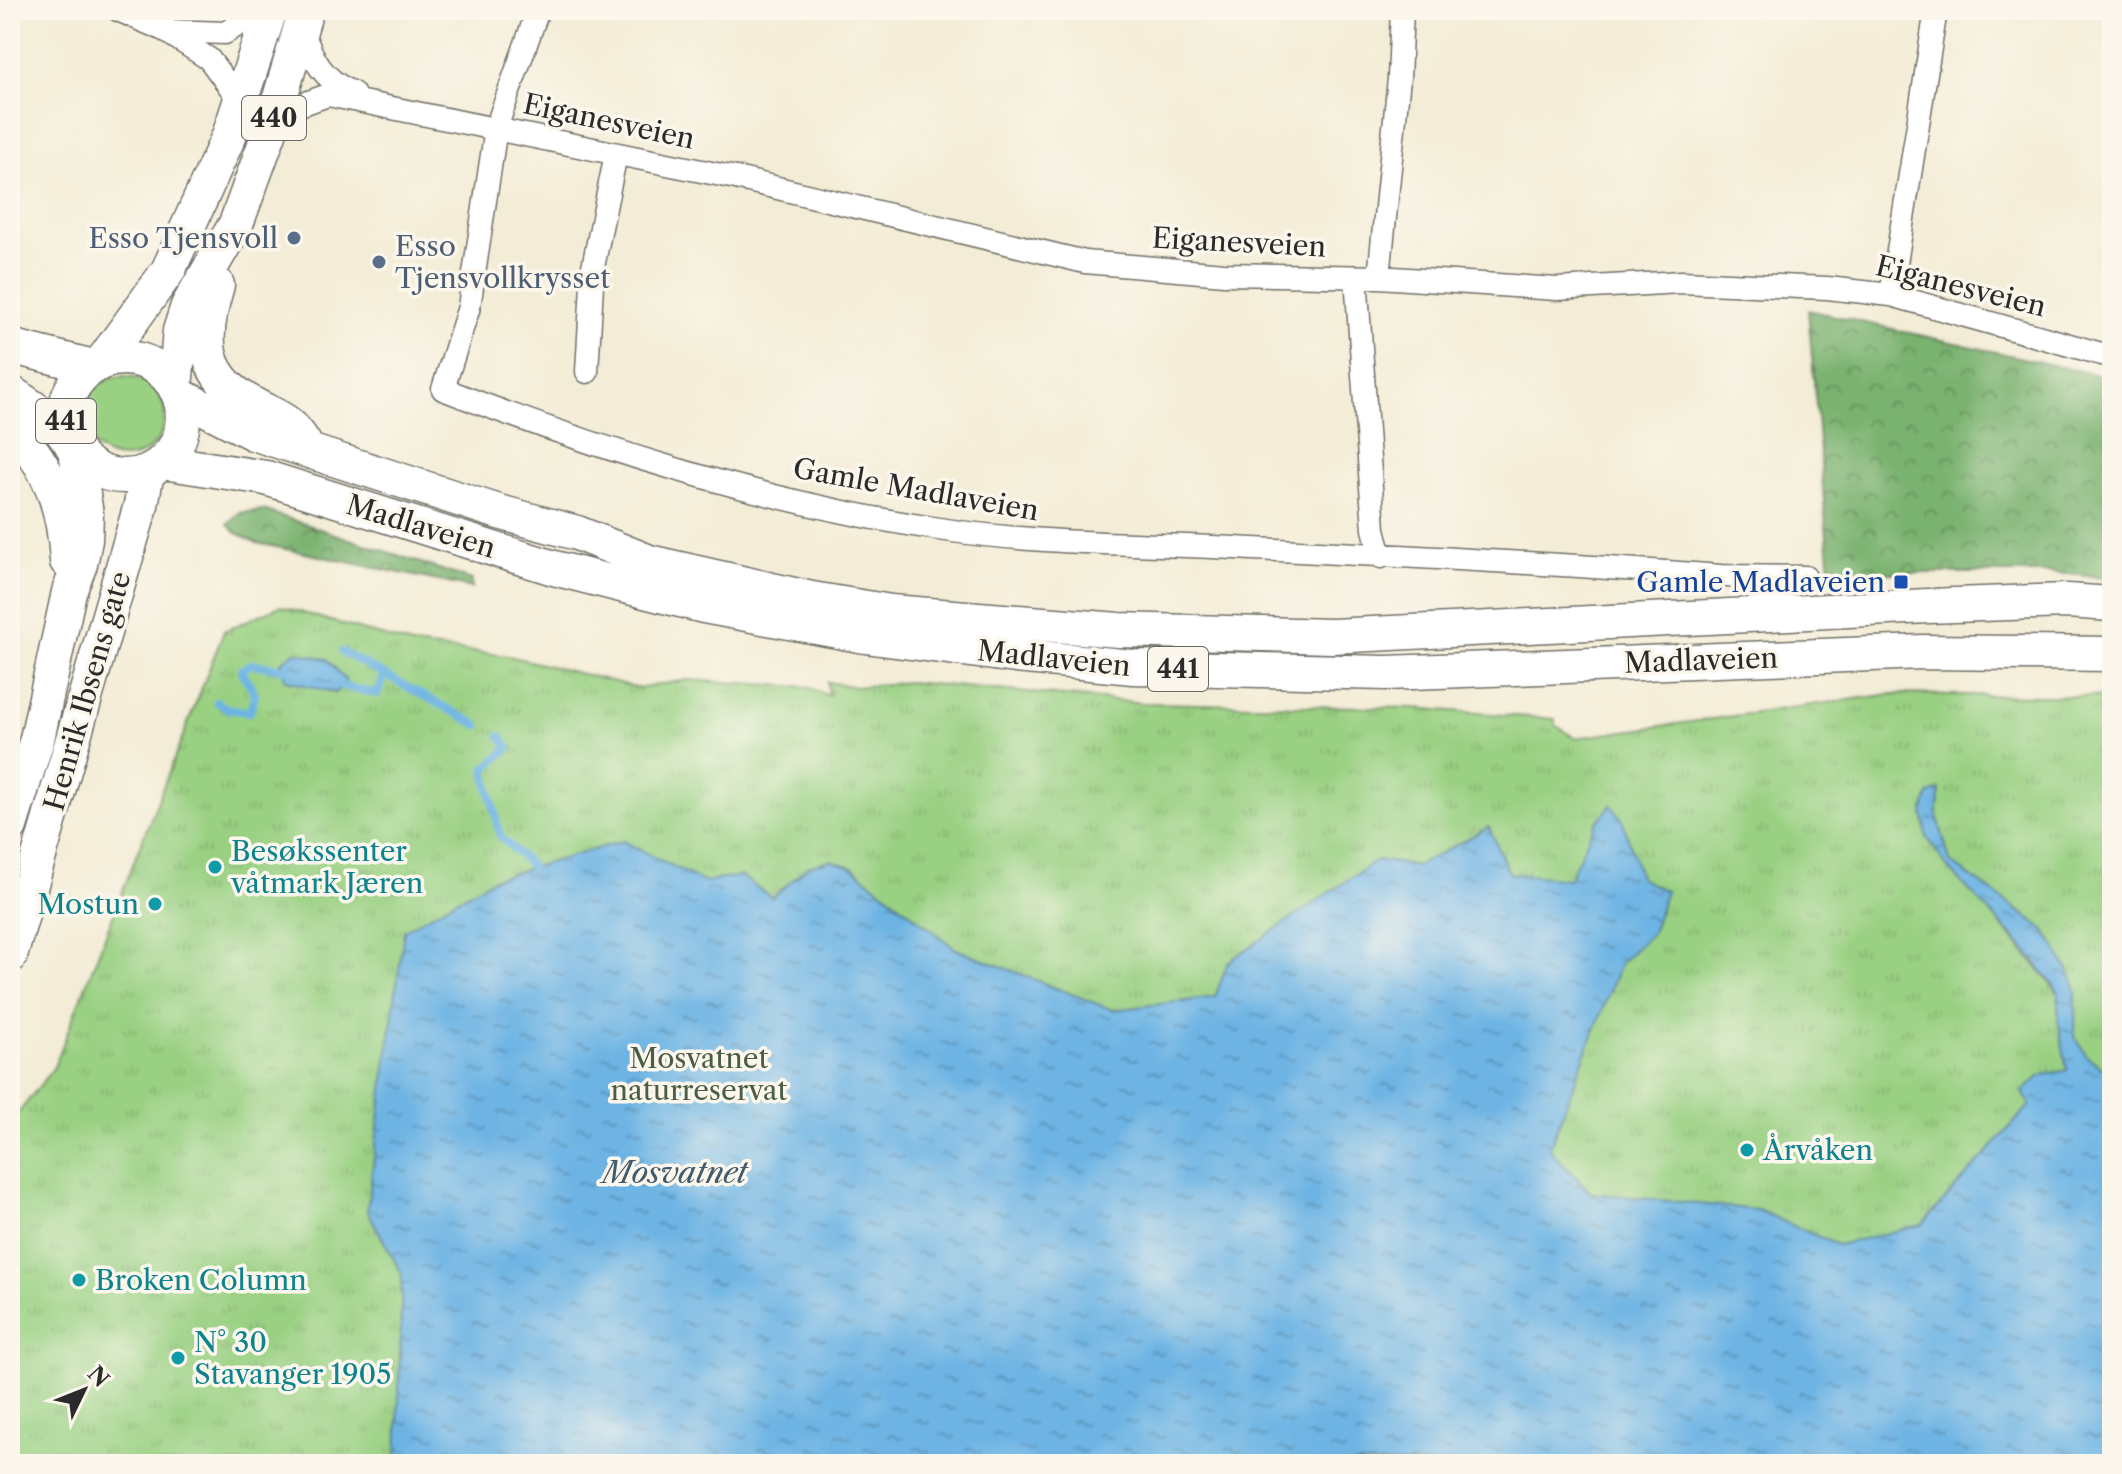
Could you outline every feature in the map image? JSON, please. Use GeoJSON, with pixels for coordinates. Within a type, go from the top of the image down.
{"type":"FeatureCollection","features":[{"type":"Feature","properties":{"kind":"main road","name":"440"},"geometry":{"type":"LineString","coordinates":[[98,364],[168,271],[229,136],[270,10]]}},
{"type":"Feature","properties":{"kind":"main road","name":"440"},"geometry":{"type":"LineString","coordinates":[[177,392],[180,331],[188,306],[236,224],[271,128],[304,19]]}},
{"type":"Feature","properties":{"kind":"main road"},"geometry":{"type":"LineString","coordinates":[[236,224],[207,318],[209,361],[223,383],[235,394],[292,423],[310,452]]}},
{"type":"Feature","properties":{"kind":"main road","name":"441"},"geometry":{"type":"LineString","coordinates":[[10,346],[98,364],[133,359],[153,365],[177,392]]}},
{"type":"Feature","properties":{"kind":"main road","name":"441"},"geometry":{"type":"LineString","coordinates":[[74,447],[66,425],[66,405],[73,388],[98,364]]}},
{"type":"Feature","properties":{"kind":"main road","name":"441"},"geometry":{"type":"LineString","coordinates":[[10,392],[57,424],[90,465],[108,474],[128,476],[155,467]]}},
{"type":"Feature","properties":{"kind":"main road"},"geometry":{"type":"LineString","coordinates":[[155,467],[182,431],[184,413],[177,392]]}},
{"type":"Feature","properties":{"kind":"main road","name":"Madlaveien"},"geometry":{"type":"LineString","coordinates":[[177,392],[253,433],[499,512],[577,533],[649,562],[812,599],[891,612],[1119,630],[1332,636],[1928,606],[2067,601],[2112,604]]}},
{"type":"Feature","properties":{"kind":"main road","name":"441"},"geometry":{"type":"LineString","coordinates":[[10,426],[44,467],[56,491],[65,534],[69,592]]}},
{"type":"Feature","properties":{"kind":"main road","name":"Henrik Ibsens gate"},"geometry":{"type":"LineString","coordinates":[[10,826],[37,739],[69,592],[85,540],[86,514],[74,447]]}},
{"type":"Feature","properties":{"kind":"main road","name":"Madlaveien"},"geometry":{"type":"LineString","coordinates":[[155,467],[266,478],[554,568],[704,606],[865,636],[1016,656],[1133,667],[1387,673],[1923,652],[2112,654]]}},
{"type":"Feature","properties":{"kind":"main road","name":"Henrik Ibsens gate"},"geometry":{"type":"LineString","coordinates":[[10,956],[141,505],[155,467]]}},
{"type":"Feature","properties":{"kind":"street"},"geometry":{"type":"LineString","coordinates":[[118,10],[164,30],[209,59],[241,102]]}},
{"type":"Feature","properties":{"kind":"street"},"geometry":{"type":"LineString","coordinates":[[164,30],[225,33],[262,10]]}},
{"type":"Feature","properties":{"kind":"street"},"geometry":{"type":"LineString","coordinates":[[496,128],[538,10]]}},
{"type":"Feature","properties":{"kind":"street"},"geometry":{"type":"LineString","coordinates":[[1379,277],[1394,138],[1402,10]]}},
{"type":"Feature","properties":{"kind":"street"},"geometry":{"type":"LineString","coordinates":[[1891,295],[1936,10]]}},
{"type":"Feature","properties":{"kind":"street","name":"Eiganesveien"},"geometry":{"type":"LineString","coordinates":[[304,19],[312,57],[332,84],[372,101]]}},
{"type":"Feature","properties":{"kind":"street","name":"Eiganesveien"},"geometry":{"type":"LineString","coordinates":[[271,128],[300,105],[328,95],[372,101],[736,178],[1085,262],[1224,274],[1379,277],[1557,289],[1681,282],[1891,295],[2112,357]]}},
{"type":"Feature","properties":{"kind":"street","name":"Gamle Madlaveien"},"geometry":{"type":"LineString","coordinates":[[496,128],[469,307],[443,389],[516,417],[780,497],[938,529],[1042,542],[1721,576],[1805,577]]}},
{"type":"Feature","properties":{"kind":"street"},"geometry":{"type":"LineString","coordinates":[[587,372],[593,267],[616,154]]}},
{"type":"Feature","properties":{"kind":"street"},"geometry":{"type":"LineString","coordinates":[[1356,277],[1374,529],[1381,557]]}},
{"type":"Feature","properties":{"kind":"green space"},"geometry":{"type":"Polygon","coordinates":[[[1808,310],[2112,378],[2112,578],[2055,573],[1830,573],[1808,310]]]}},
{"type":"Feature","properties":{"kind":"green space"},"geometry":{"type":"Polygon","coordinates":[[[124,376],[140,379],[153,388],[162,401],[165,417],[162,433],[153,446],[140,455],[124,458],[108,455],[95,446],[86,433],[83,417],[86,401],[95,388],[108,379],[124,376]]]}},
{"type":"Feature","properties":{"kind":"green space"},"geometry":{"type":"Polygon","coordinates":[[[263,510],[472,580],[472,588],[257,543],[235,532],[228,524],[239,513],[263,510]]]}},
{"type":"Feature","properties":{"kind":"green space","name":"Mosvatnet naturreservat"},"geometry":{"type":"Polygon","coordinates":[[[280,606],[412,645],[509,656],[639,688],[687,680],[808,687],[829,696],[827,682],[856,687],[908,682],[1144,703],[1414,708],[1555,719],[1555,725],[1575,738],[1891,694],[2112,697],[2112,1464],[10,1464],[10,1124],[54,1067],[224,631],[280,606]],[[1940,789],[1927,837],[2059,993],[2058,1017],[2074,1002],[2076,992],[2045,930],[1950,862],[1937,814],[1940,789]]]}},
{"type":"Feature","properties":{"kind":"water"},"geometry":{"type":"Polygon","coordinates":[[[295,652],[327,659],[346,681],[335,693],[285,680],[281,662],[295,652]]]}},
{"type":"Feature","properties":{"kind":"water","name":"Mosvatnet"},"geometry":{"type":"Polygon","coordinates":[[[1940,789],[1937,814],[1950,862],[2045,930],[2073,979],[2076,992],[2075,1036],[2086,1055],[2112,1076],[2112,1464],[397,1464],[402,1274],[367,1210],[404,930],[493,879],[623,841],[704,882],[741,876],[772,898],[808,866],[830,860],[852,867],[956,949],[1113,1010],[1215,997],[1228,962],[1377,860],[1417,866],[1489,827],[1509,873],[1569,879],[1595,824],[1611,805],[1622,819],[1641,879],[1666,891],[1652,933],[1621,962],[1549,1149],[1591,1193],[1758,1210],[1837,1245],[1922,1225],[2030,1105],[2023,1092],[2040,1076],[2067,1070],[2058,1020],[2059,992],[2024,948],[1946,866],[1927,837],[1923,813],[1929,795],[1940,789]]]}},
{"type":"Feature","properties":{"kind":"waterway"},"geometry":{"type":"LineString","coordinates":[[342,652],[478,725]]}},
{"type":"Feature","properties":{"kind":"waterway"},"geometry":{"type":"LineString","coordinates":[[217,702],[228,709],[250,712],[255,694],[241,670],[251,664],[291,670]]}},
{"type":"Feature","properties":{"kind":"waterway"},"geometry":{"type":"LineString","coordinates":[[335,684],[377,694],[384,677]]}},
{"type":"Feature","properties":{"kind":"waterway"},"geometry":{"type":"LineString","coordinates":[[500,736],[509,747],[485,770],[500,836],[531,866]]}},
{"type":"Feature","properties":{"kind":"place","name":"Esso Tjensvoll"},"geometry":{"type":"Point","coordinates":[294,238]}},
{"type":"Feature","properties":{"kind":"place","name":"Esso Tjensvollkrysset"},"geometry":{"type":"Point","coordinates":[379,262]}},
{"type":"Feature","properties":{"kind":"place","name":"Gamle Madlaveien"},"geometry":{"type":"Point","coordinates":[1901,582]}},
{"type":"Feature","properties":{"kind":"place","name":"Besøkssenter våtmark Jæren"},"geometry":{"type":"Point","coordinates":[215,867]}},
{"type":"Feature","properties":{"kind":"place","name":"Mostun"},"geometry":{"type":"Point","coordinates":[155,904]}},
{"type":"Feature","properties":{"kind":"place","name":"Årvåken"},"geometry":{"type":"Point","coordinates":[1747,1150]}},
{"type":"Feature","properties":{"kind":"place","name":"Broken Column"},"geometry":{"type":"Point","coordinates":[79,1280]}},
{"type":"Feature","properties":{"kind":"place","name":"N° 30 Stavanger 1905"},"geometry":{"type":"Point","coordinates":[178,1358]}}]}
